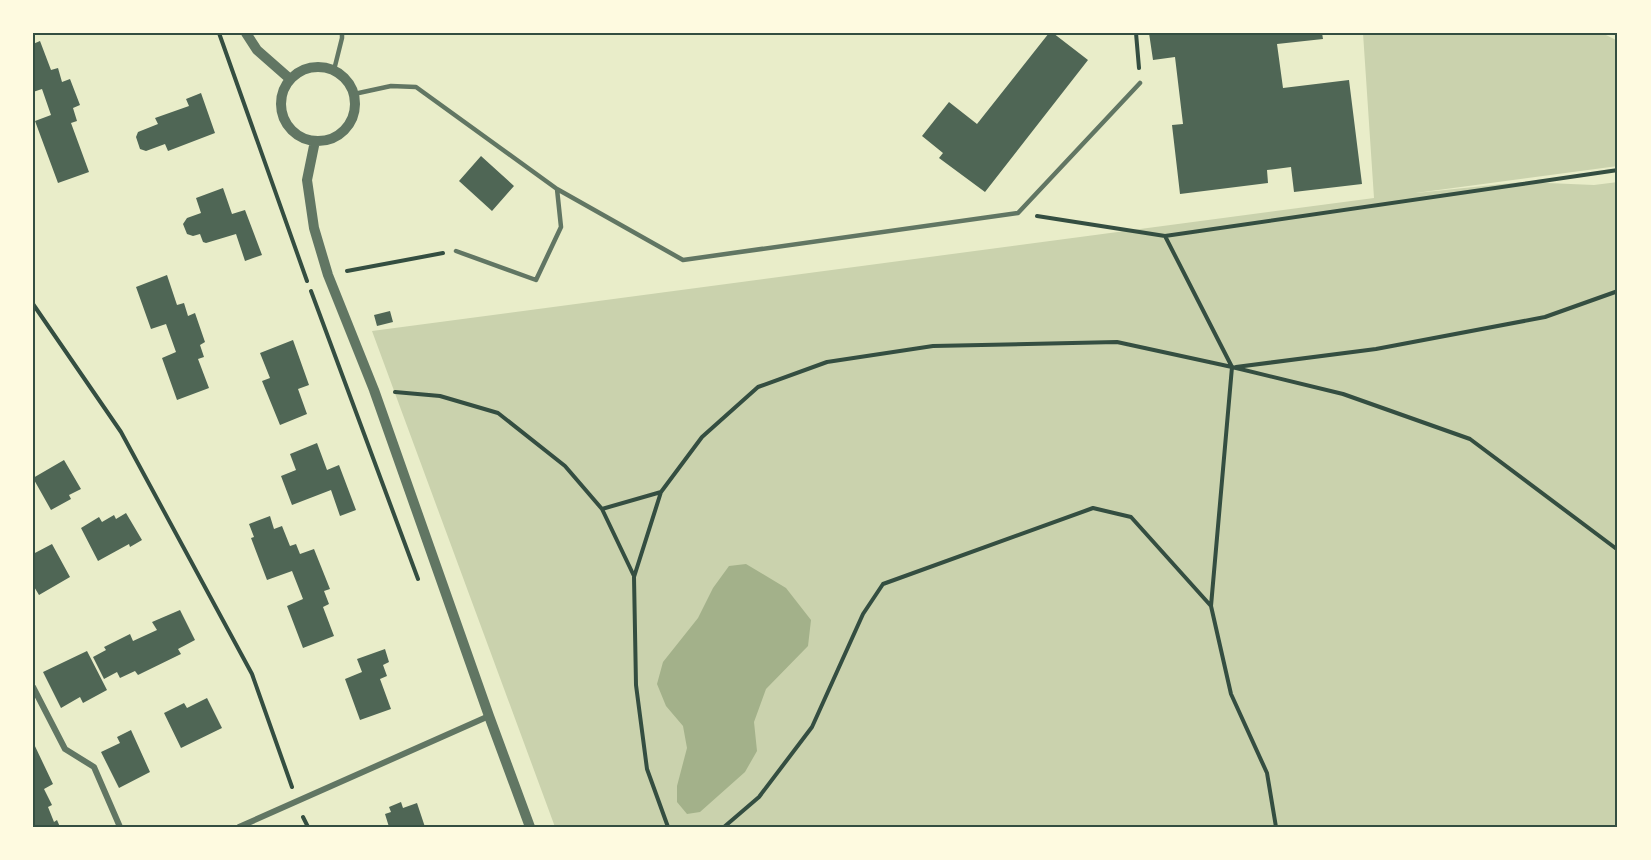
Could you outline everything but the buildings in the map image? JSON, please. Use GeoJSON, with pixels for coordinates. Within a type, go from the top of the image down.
{"type":"FeatureCollection","features":[{"type":"Feature","properties":{"kind":"street"},"geometry":{"type":"LineString","coordinates":[[246,33],[257,50],[290,79]]}},
{"type":"Feature","properties":{"kind":"street"},"geometry":{"type":"LineString","coordinates":[[322,67],[334,70],[350,85],[354,94],[355,106],[352,117],[347,127],[338,135],[327,140],[315,141],[304,138],[286,123],[282,112],[284,89],[290,79],[299,72],[322,67]]}},
{"type":"Feature","properties":{"kind":"street"},"geometry":{"type":"LineString","coordinates":[[315,141],[307,180],[314,228],[328,275],[374,390],[530,827]]}},
{"type":"Feature","properties":{"kind":"street"},"geometry":{"type":"LineString","coordinates":[[33,687],[65,749],[94,767],[120,827]]}},
{"type":"Feature","properties":{"kind":"street"},"geometry":{"type":"LineString","coordinates":[[239,827],[489,716]]}},
{"type":"Feature","properties":{"kind":"lane"},"geometry":{"type":"LineString","coordinates":[[334,70],[342,33]]}},
{"type":"Feature","properties":{"kind":"lane"},"geometry":{"type":"LineString","coordinates":[[354,94],[391,86],[416,87],[557,189],[683,260],[1018,213],[1140,83]]}},
{"type":"Feature","properties":{"kind":"lane"},"geometry":{"type":"LineString","coordinates":[[456,251],[536,280],[561,227],[557,189]]}},
{"type":"Feature","properties":{"kind":"path"},"geometry":{"type":"LineString","coordinates":[[219,33],[421,588]]}},
{"type":"Feature","properties":{"kind":"path"},"geometry":{"type":"LineString","coordinates":[[1136,33],[1140,83]]}},
{"type":"Feature","properties":{"kind":"path"},"geometry":{"type":"LineString","coordinates":[[1018,213],[1165,236],[1618,170]]}},
{"type":"Feature","properties":{"kind":"path"},"geometry":{"type":"LineString","coordinates":[[1165,236],[1232,367],[1211,606],[1231,694],[1267,773],[1276,827]]}},
{"type":"Feature","properties":{"kind":"path"},"geometry":{"type":"LineString","coordinates":[[328,275],[456,251]]}},
{"type":"Feature","properties":{"kind":"path"},"geometry":{"type":"LineString","coordinates":[[1232,367],[1376,349],[1545,317],[1618,291]]}},
{"type":"Feature","properties":{"kind":"path"},"geometry":{"type":"LineString","coordinates":[[33,304],[121,432],[252,674],[308,827]]}},
{"type":"Feature","properties":{"kind":"path"},"geometry":{"type":"LineString","coordinates":[[668,827],[647,769],[636,685],[634,577],[661,492],[702,437],[758,387],[828,362],[933,346],[1117,342],[1232,367],[1343,394],[1470,439],[1618,550]]}},
{"type":"Feature","properties":{"kind":"path"},"geometry":{"type":"LineString","coordinates":[[374,390],[440,396],[498,413],[565,466],[602,509],[634,577]]}},
{"type":"Feature","properties":{"kind":"path"},"geometry":{"type":"LineString","coordinates":[[602,509],[661,492]]}},
{"type":"Feature","properties":{"kind":"path"},"geometry":{"type":"LineString","coordinates":[[724,827],[759,797],[812,727],[863,614],[883,584],[1093,508],[1131,517],[1211,606]]}},
{"type":"Feature","properties":{"kind":"shaded area"},"geometry":{"type":"Polygon","coordinates":[[[1363,33],[1602,33],[1618,41],[1618,166],[1416,193],[1522,182],[1594,185],[1618,182],[1618,827],[555,827],[372,331],[1374,198],[1363,33]]]}},
{"type":"Feature","properties":{"kind":"shaded area"},"geometry":{"type":"Polygon","coordinates":[[[746,564],[786,588],[811,620],[808,646],[766,689],[754,722],[757,751],[745,772],[700,812],[687,814],[677,802],[677,786],[687,748],[683,726],[666,706],[657,684],[663,662],[698,618],[713,588],[729,566],[746,564]]]}}]}
